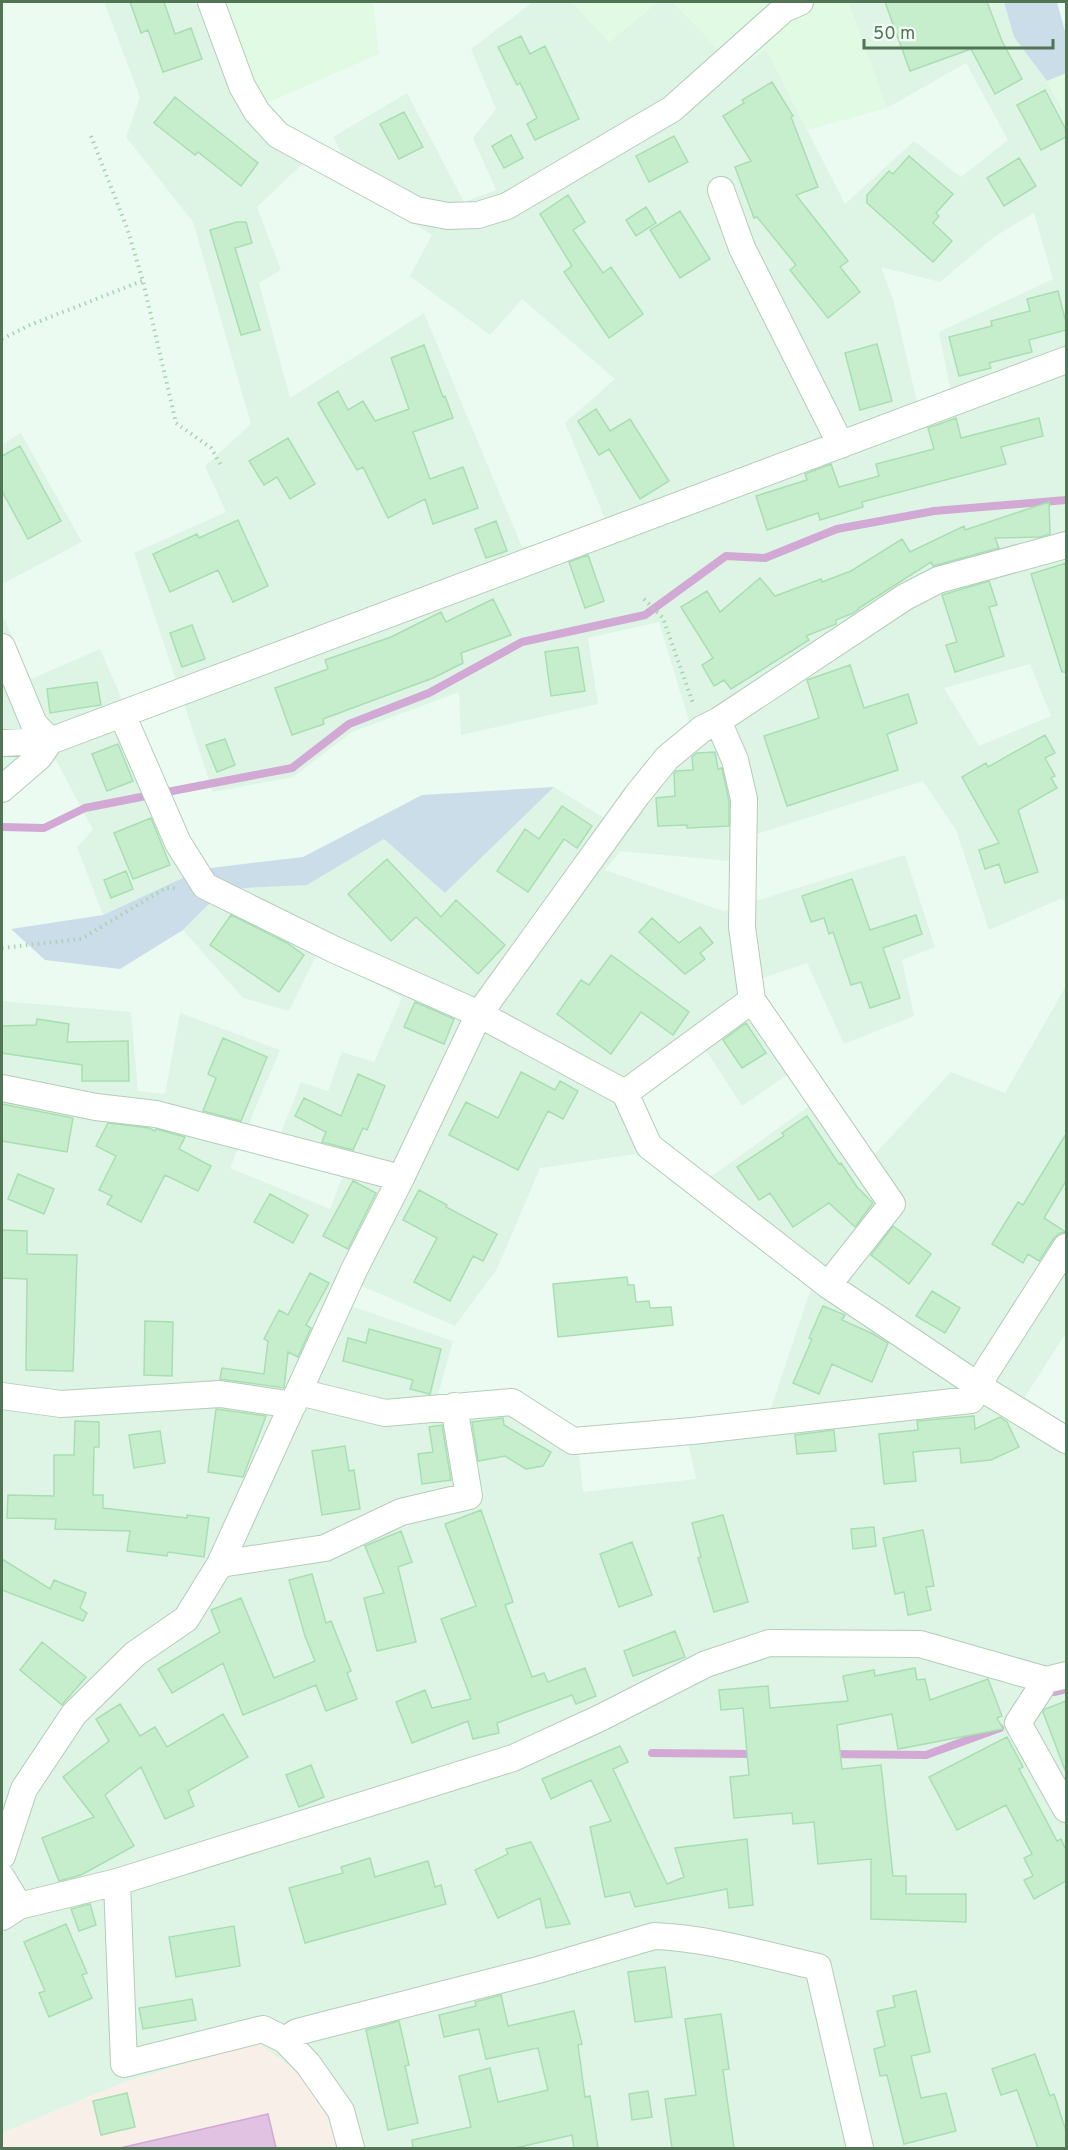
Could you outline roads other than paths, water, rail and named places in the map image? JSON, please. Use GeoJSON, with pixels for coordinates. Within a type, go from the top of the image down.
{"type":"FeatureCollection","features":[{"type":"Feature","properties":{"kind":"street"},"geometry":{"type":"LineString","coordinates":[[211,2],[242,86],[256,112],[278,135],[416,210],[448,216],[478,215],[507,206],[672,109],[784,9],[800,2]]}},
{"type":"Feature","properties":{"kind":"street"},"geometry":{"type":"LineString","coordinates":[[721,190],[742,248],[841,445]]}},
{"type":"Feature","properties":{"kind":"street"},"geometry":{"type":"LineString","coordinates":[[2,743],[50,741],[1066,360]]}},
{"type":"Feature","properties":{"kind":"street"},"geometry":{"type":"LineString","coordinates":[[2,1856],[24,1789],[74,1714],[135,1654],[186,1619],[220,1564],[354,1270],[401,1178],[478,1014],[637,795],[668,758],[710,725],[913,593],[938,580],[1066,545]]}},
{"type":"Feature","properties":{"kind":"street"},"geometry":{"type":"LineString","coordinates":[[2,647],[34,724],[50,741]]}},
{"type":"Feature","properties":{"kind":"street"},"geometry":{"type":"LineString","coordinates":[[122,714],[178,843],[205,886],[333,949],[478,1014],[625,1093],[649,1146],[828,1285],[980,1387],[1066,1440]]}},
{"type":"Feature","properties":{"kind":"street"},"geometry":{"type":"LineString","coordinates":[[710,725],[735,760],[744,799],[742,927],[752,1000],[892,1204],[828,1285]]}},
{"type":"Feature","properties":{"kind":"street"},"geometry":{"type":"LineString","coordinates":[[2,789],[39,758],[50,741]]}},
{"type":"Feature","properties":{"kind":"street"},"geometry":{"type":"LineString","coordinates":[[625,1093],[752,1000]]}},
{"type":"Feature","properties":{"kind":"street"},"geometry":{"type":"LineString","coordinates":[[2,1088],[96,1107],[156,1114],[401,1178]]}},
{"type":"Feature","properties":{"kind":"street"},"geometry":{"type":"LineString","coordinates":[[2,1396],[61,1404],[220,1394],[296,1399],[385,1413],[512,1402],[573,1442],[971,1400],[986,1372],[1066,1247]]}},
{"type":"Feature","properties":{"kind":"street"},"geometry":{"type":"LineString","coordinates":[[220,1564],[325,1548],[401,1512],[469,1496],[454,1406]]}},
{"type":"Feature","properties":{"kind":"street"},"geometry":{"type":"LineString","coordinates":[[2,1878],[10,1911],[117,1882],[513,1758],[600,1718],[706,1664],[769,1643],[920,1644],[1056,1677],[1018,1723],[1066,1809]]}},
{"type":"Feature","properties":{"kind":"street"},"geometry":{"type":"LineString","coordinates":[[117,1882],[124,2064],[263,2029],[285,2040],[308,2064],[341,2111],[351,2148]]}},
{"type":"Feature","properties":{"kind":"street"},"geometry":{"type":"LineString","coordinates":[[285,2040],[297,2032],[538,1970],[654,1936],[712,1944],[818,1967],[860,2148]]}},
{"type":"Feature","properties":{"kind":"waterway"},"geometry":{"type":"LineString","coordinates":[[167,792],[292,768],[349,724],[429,693],[522,642],[645,615],[726,556],[765,558],[837,529],[934,511],[1066,500]]}},
{"type":"Feature","properties":{"kind":"waterway"},"geometry":{"type":"LineString","coordinates":[[2,827],[44,828],[85,808],[146,796]]}},
{"type":"Feature","properties":{"kind":"waterway"},"geometry":{"type":"LineString","coordinates":[[1054,1692],[1066,1689]]}},
{"type":"Feature","properties":{"kind":"waterway"},"geometry":{"type":"LineString","coordinates":[[831,1754],[926,1755],[1000,1728]]}},
{"type":"Feature","properties":{"kind":"waterway"},"geometry":{"type":"LineString","coordinates":[[652,1753],[756,1754]]}}]}
